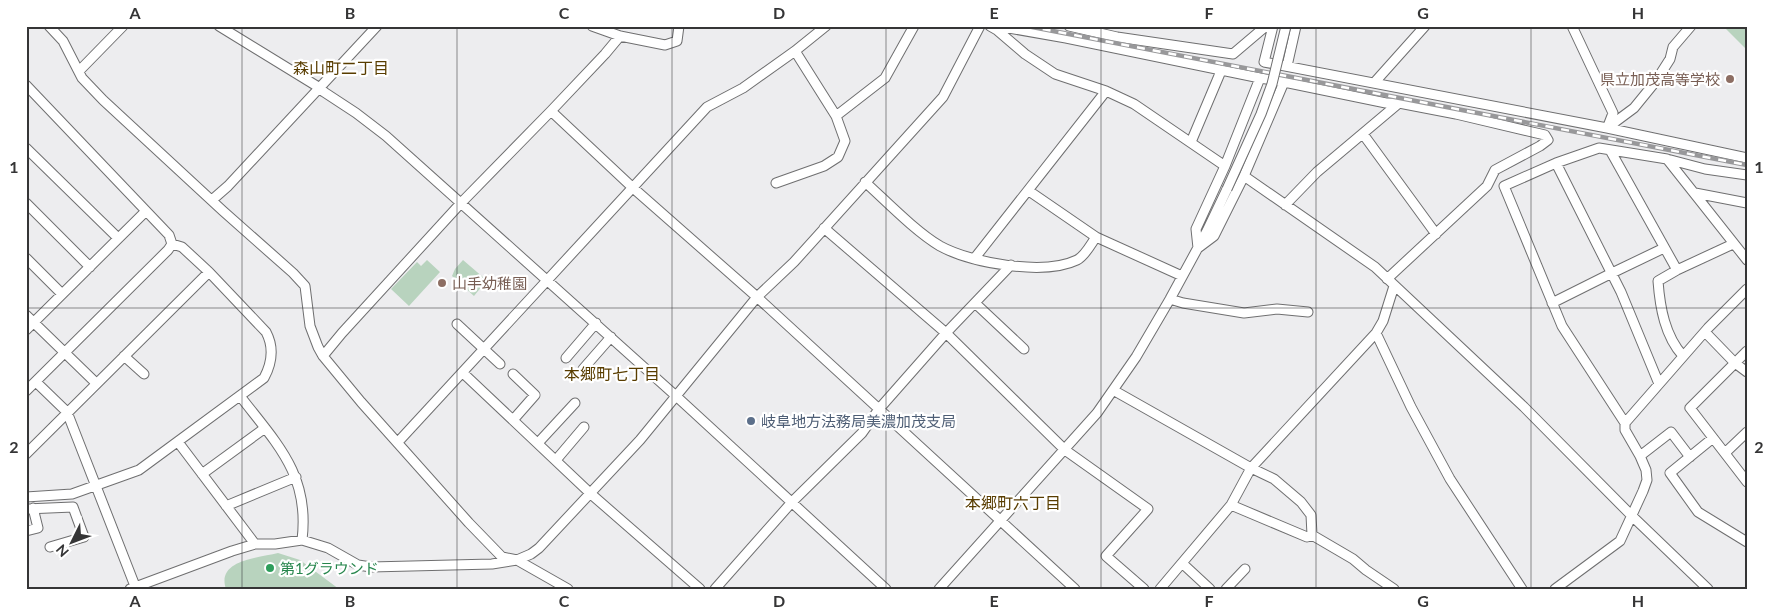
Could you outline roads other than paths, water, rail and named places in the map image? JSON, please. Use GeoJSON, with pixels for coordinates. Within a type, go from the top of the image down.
{"type":"FeatureCollection","features":[{"type":"Feature","properties":{"kind":"street"},"geometry":{"type":"LineString","coordinates":[[49,26],[62,41],[82,78],[103,100],[305,286],[310,326],[324,356],[361,402],[469,523],[502,557],[517,560],[568,589]]}},
{"type":"Feature","properties":{"kind":"street"},"geometry":{"type":"LineString","coordinates":[[78,71],[123,26]]}},
{"type":"Feature","properties":{"kind":"street"},"geometry":{"type":"LineString","coordinates":[[219,26],[320,88],[386,136],[596,323],[886,589]]}},
{"type":"Feature","properties":{"kind":"street"},"geometry":{"type":"LineString","coordinates":[[212,200],[228,186],[377,26]]}},
{"type":"Feature","properties":{"kind":"street"},"geometry":{"type":"LineString","coordinates":[[592,26],[620,36],[665,45],[677,41],[679,26]]}},
{"type":"Feature","properties":{"kind":"street"},"geometry":{"type":"LineString","coordinates":[[398,442],[707,107],[743,88],[795,52],[826,26]]}},
{"type":"Feature","properties":{"kind":"street"},"geometry":{"type":"LineString","coordinates":[[836,116],[885,78],[914,26]]}},
{"type":"Feature","properties":{"kind":"street"},"geometry":{"type":"LineString","coordinates":[[36,382],[68,412],[132,587],[255,544],[275,544],[302,540],[328,548],[358,565],[371,567],[492,564],[517,560],[539,548],[591,494],[640,440],[757,297],[794,262],[943,97],[980,26]]}},
{"type":"Feature","properties":{"kind":"street"},"geometry":{"type":"LineString","coordinates":[[990,26],[1025,54],[1055,74],[1106,91],[1134,104],[1226,166]]}},
{"type":"Feature","properties":{"kind":"street"},"geometry":{"type":"LineString","coordinates":[[997,26],[1057,36],[1220,71],[1386,103],[1399,103],[1456,114],[1545,136],[1548,140],[1495,170],[1487,186],[1436,234],[1390,283],[1383,321],[1376,333],[1251,468],[1231,505],[1160,589]]}},
{"type":"Feature","properties":{"kind":"street"},"geometry":{"type":"LineString","coordinates":[[1069,26],[1117,37],[1233,54],[1266,26]]}},
{"type":"Feature","properties":{"kind":"street"},"geometry":{"type":"LineString","coordinates":[[1273,26],[1264,62],[1607,128],[1747,158]]}},
{"type":"Feature","properties":{"kind":"street"},"geometry":{"type":"LineString","coordinates":[[939,589],[1097,413],[1136,357],[1198,248],[1261,114],[1272,84],[1286,26]]}},
{"type":"Feature","properties":{"kind":"street"},"geometry":{"type":"LineString","coordinates":[[1287,66],[1296,26]]}},
{"type":"Feature","properties":{"kind":"street"},"geometry":{"type":"LineString","coordinates":[[1374,83],[1425,26]]}},
{"type":"Feature","properties":{"kind":"street"},"geometry":{"type":"LineString","coordinates":[[1572,26],[1614,113],[1607,128]]}},
{"type":"Feature","properties":{"kind":"street"},"geometry":{"type":"LineString","coordinates":[[1607,128],[1634,108],[1656,81],[1670,59],[1673,47],[1691,26]]}},
{"type":"Feature","properties":{"kind":"street"},"geometry":{"type":"LineString","coordinates":[[324,356],[342,333],[461,203],[551,111],[620,36]]}},
{"type":"Feature","properties":{"kind":"street"},"geometry":{"type":"LineString","coordinates":[[776,183],[824,166],[838,158],[846,141],[836,116],[795,52]]}},
{"type":"Feature","properties":{"kind":"street"},"geometry":{"type":"LineString","coordinates":[[1191,142],[1220,71]]}},
{"type":"Feature","properties":{"kind":"street"},"geometry":{"type":"LineString","coordinates":[[1198,248],[1196,229],[1226,166],[1260,78]]}},
{"type":"Feature","properties":{"kind":"street"},"geometry":{"type":"LineString","coordinates":[[1198,248],[1214,236],[1244,176],[1284,82]]}},
{"type":"Feature","properties":{"kind":"street"},"geometry":{"type":"LineString","coordinates":[[26,85],[169,235],[172,244]]}},
{"type":"Feature","properties":{"kind":"street"},"geometry":{"type":"LineString","coordinates":[[974,259],[1106,91]]}},
{"type":"Feature","properties":{"kind":"street"},"geometry":{"type":"LineString","coordinates":[[1285,205],[1317,172],[1399,103]]}},
{"type":"Feature","properties":{"kind":"street"},"geometry":{"type":"LineString","coordinates":[[551,111],[632,187],[757,297],[1075,589]]}},
{"type":"Feature","properties":{"kind":"street"},"geometry":{"type":"LineString","coordinates":[[1363,134],[1436,234]]}},
{"type":"Feature","properties":{"kind":"street"},"geometry":{"type":"LineString","coordinates":[[26,148],[118,238]]}},
{"type":"Feature","properties":{"kind":"street"},"geometry":{"type":"LineString","coordinates":[[1555,589],[1620,541],[1647,480],[1646,470],[1625,430],[1625,423],[1562,326],[1504,186],[1556,163],[1598,148],[1667,159],[1705,169],[1747,175]]}},
{"type":"Feature","properties":{"kind":"street"},"geometry":{"type":"LineString","coordinates":[[1610,150],[1677,270]]}},
{"type":"Feature","properties":{"kind":"street"},"geometry":{"type":"LineString","coordinates":[[1667,159],[1747,260]]}},
{"type":"Feature","properties":{"kind":"street"},"geometry":{"type":"LineString","coordinates":[[1556,163],[1622,292],[1659,384]]}},
{"type":"Feature","properties":{"kind":"street"},"geometry":{"type":"LineString","coordinates":[[1244,176],[1374,267],[1524,407],[1632,516],[1708,589]]}},
{"type":"Feature","properties":{"kind":"street"},"geometry":{"type":"LineString","coordinates":[[865,182],[926,236],[952,252],[974,259],[1032,268],[1051,266],[1078,260],[1096,237]]}},
{"type":"Feature","properties":{"kind":"street"},"geometry":{"type":"LineString","coordinates":[[1029,191],[1096,237],[1182,276]]}},
{"type":"Feature","properties":{"kind":"street"},"geometry":{"type":"LineString","coordinates":[[1695,193],[1747,203]]}},
{"type":"Feature","properties":{"kind":"street"},"geometry":{"type":"LineString","coordinates":[[26,204],[90,267]]}},
{"type":"Feature","properties":{"kind":"street"},"geometry":{"type":"LineString","coordinates":[[26,330],[146,211]]}},
{"type":"Feature","properties":{"kind":"street"},"geometry":{"type":"LineString","coordinates":[[824,228],[946,333],[1065,450],[1148,509],[1106,556],[1144,589]]}},
{"type":"Feature","properties":{"kind":"street"},"geometry":{"type":"LineString","coordinates":[[26,497],[72,494],[139,470],[264,378],[268,371],[271,356],[271,342],[266,332],[209,272],[182,247],[172,244]]}},
{"type":"Feature","properties":{"kind":"street"},"geometry":{"type":"LineString","coordinates":[[26,391],[172,244]]}},
{"type":"Feature","properties":{"kind":"street"},"geometry":{"type":"LineString","coordinates":[[1684,356],[1672,341],[1660,307],[1658,281],[1733,244]]}},
{"type":"Feature","properties":{"kind":"street"},"geometry":{"type":"LineString","coordinates":[[1552,303],[1664,248]]}},
{"type":"Feature","properties":{"kind":"street"},"geometry":{"type":"LineString","coordinates":[[26,258],[62,294]]}},
{"type":"Feature","properties":{"kind":"street"},"geometry":{"type":"LineString","coordinates":[[715,589],[792,502],[862,433],[879,409],[946,333],[1012,265]]}},
{"type":"Feature","properties":{"kind":"street"},"geometry":{"type":"LineString","coordinates":[[26,454],[209,272]]}},
{"type":"Feature","properties":{"kind":"street"},"geometry":{"type":"LineString","coordinates":[[1625,423],[1705,332],[1747,290]]}},
{"type":"Feature","properties":{"kind":"street"},"geometry":{"type":"LineString","coordinates":[[1170,299],[1183,303],[1244,312],[1277,309],[1308,312]]}},
{"type":"Feature","properties":{"kind":"street"},"geometry":{"type":"LineString","coordinates":[[975,303],[1024,349]]}},
{"type":"Feature","properties":{"kind":"street"},"geometry":{"type":"LineString","coordinates":[[26,315],[96,383]]}},
{"type":"Feature","properties":{"kind":"street"},"geometry":{"type":"LineString","coordinates":[[566,358],[596,323]]}},
{"type":"Feature","properties":{"kind":"street"},"geometry":{"type":"LineString","coordinates":[[457,324],[500,364]]}},
{"type":"Feature","properties":{"kind":"street"},"geometry":{"type":"LineString","coordinates":[[1705,332],[1735,363],[1747,372]]}},
{"type":"Feature","properties":{"kind":"street"},"geometry":{"type":"LineString","coordinates":[[1376,333],[1411,407],[1450,479],[1522,589]]}},
{"type":"Feature","properties":{"kind":"street"},"geometry":{"type":"LineString","coordinates":[[583,370],[611,337]]}},
{"type":"Feature","properties":{"kind":"street"},"geometry":{"type":"LineString","coordinates":[[1747,351],[1690,408],[1725,453],[1743,480],[1747,482]]}},
{"type":"Feature","properties":{"kind":"street"},"geometry":{"type":"LineString","coordinates":[[124,356],[144,374]]}},
{"type":"Feature","properties":{"kind":"street"},"geometry":{"type":"LineString","coordinates":[[463,373],[591,494],[700,589]]}},
{"type":"Feature","properties":{"kind":"street"},"geometry":{"type":"LineString","coordinates":[[513,374],[535,394],[513,420]]}},
{"type":"Feature","properties":{"kind":"street"},"geometry":{"type":"LineString","coordinates":[[1113,390],[1251,468],[1274,479],[1301,502],[1311,515],[1312,535]]}},
{"type":"Feature","properties":{"kind":"street"},"geometry":{"type":"LineString","coordinates":[[240,396],[280,449],[296,477],[303,503],[302,540]]}},
{"type":"Feature","properties":{"kind":"street"},"geometry":{"type":"LineString","coordinates":[[538,443],[575,403]]}},
{"type":"Feature","properties":{"kind":"street"},"geometry":{"type":"LineString","coordinates":[[556,460],[584,427]]}},
{"type":"Feature","properties":{"kind":"street"},"geometry":{"type":"LineString","coordinates":[[202,474],[264,428]]}},
{"type":"Feature","properties":{"kind":"street"},"geometry":{"type":"LineString","coordinates":[[1640,456],[1671,432],[1690,457]]}},
{"type":"Feature","properties":{"kind":"street"},"geometry":{"type":"LineString","coordinates":[[1725,453],[1747,432]]}},
{"type":"Feature","properties":{"kind":"street"},"geometry":{"type":"LineString","coordinates":[[1713,438],[1670,473],[1698,512],[1747,542]]}},
{"type":"Feature","properties":{"kind":"street"},"geometry":{"type":"LineString","coordinates":[[178,442],[255,544]]}},
{"type":"Feature","properties":{"kind":"street"},"geometry":{"type":"LineString","coordinates":[[226,506],[296,477]]}},
{"type":"Feature","properties":{"kind":"street"},"geometry":{"type":"LineString","coordinates":[[1231,505],[1307,537],[1312,535],[1353,559],[1389,587]]}},
{"type":"Feature","properties":{"kind":"street"},"geometry":{"type":"LineString","coordinates":[[26,531],[38,528],[30,508],[73,507],[84,537],[50,547]]}},
{"type":"Feature","properties":{"kind":"street"},"geometry":{"type":"LineString","coordinates":[[1183,564],[1210,589]]}},
{"type":"Feature","properties":{"kind":"street"},"geometry":{"type":"LineString","coordinates":[[1226,589],[1245,569]]}},
{"type":"Feature","properties":{"kind":"railway"},"geometry":{"type":"LineString","coordinates":[[1027,26],[1747,165]]}},
{"type":"Feature","properties":{"kind":"place","name":"県立加茂高等学校"},"geometry":{"type":"Point","coordinates":[1730,79]}},
{"type":"Feature","properties":{"kind":"place","name":"山手幼稚園"},"geometry":{"type":"Point","coordinates":[442,283]}},
{"type":"Feature","properties":{"kind":"place","name":"岐阜地方法務局美濃加茂支局"},"geometry":{"type":"Point","coordinates":[751,421]}},
{"type":"Feature","properties":{"kind":"place","name":"第1グラウンド"},"geometry":{"type":"Point","coordinates":[270,568]}},
{"type":"Feature","properties":{"kind":"district","name":"森山町二丁目"},"geometry":{"type":"Point","coordinates":[341,67]}},
{"type":"Feature","properties":{"kind":"district","name":"本郷町七丁目"},"geometry":{"type":"Point","coordinates":[612,373]}},
{"type":"Feature","properties":{"kind":"district","name":"本郷町六丁目"},"geometry":{"type":"Point","coordinates":[1013,502]}}]}
